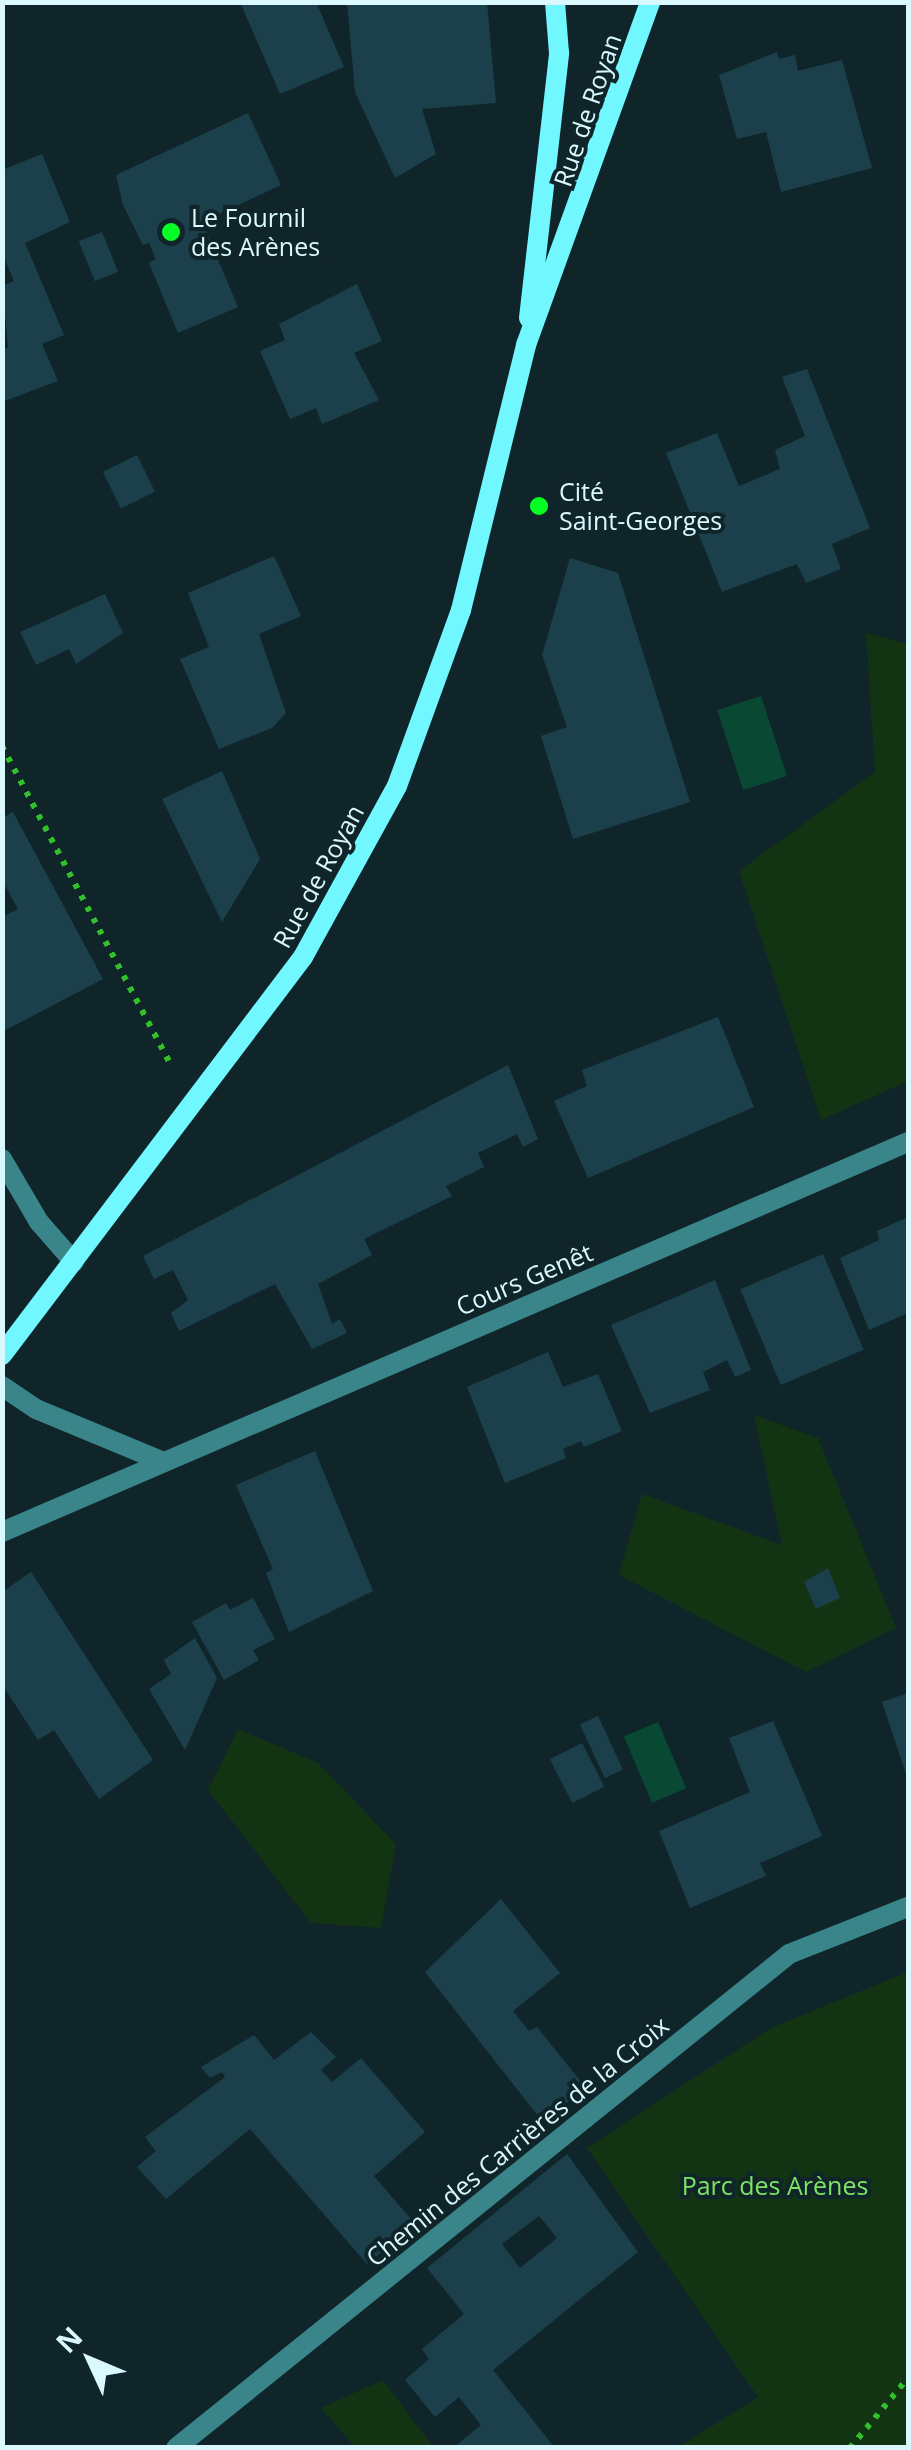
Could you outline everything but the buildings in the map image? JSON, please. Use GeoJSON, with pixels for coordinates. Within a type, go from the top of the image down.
{"type":"FeatureCollection","features":[{"type":"Feature","properties":{"kind":"main road","name":"Rue de Royan"},"geometry":{"type":"LineString","coordinates":[[526,345],[559,53],[555,2]]}},
{"type":"Feature","properties":{"kind":"main road","name":"Rue de Royan"},"geometry":{"type":"LineString","coordinates":[[2,1355],[304,957],[397,786],[462,610],[526,345],[650,2]]}},
{"type":"Feature","properties":{"kind":"street","name":"Cours Genêt"},"geometry":{"type":"LineString","coordinates":[[2,1532],[159,1460],[908,1142]]}},
{"type":"Feature","properties":{"kind":"street"},"geometry":{"type":"LineString","coordinates":[[2,1159],[38,1222],[74,1262]]}},
{"type":"Feature","properties":{"kind":"street"},"geometry":{"type":"LineString","coordinates":[[2,1386],[36,1409],[159,1460]]}},
{"type":"Feature","properties":{"kind":"street","name":"Chemin des Carrières de la Croix"},"geometry":{"type":"LineString","coordinates":[[176,2448],[789,1954],[908,1906]]}},
{"type":"Feature","properties":{"kind":"path"},"geometry":{"type":"LineString","coordinates":[[2,746],[193,1104]]}},
{"type":"Feature","properties":{"kind":"path"},"geometry":{"type":"LineString","coordinates":[[850,2448],[908,2378]]}},
{"type":"Feature","properties":{"kind":"green space"},"geometry":{"type":"Polygon","coordinates":[[[866,633],[908,644],[908,1081],[821,1120],[739,871],[875,772],[866,633]]]}},
{"type":"Feature","properties":{"kind":"green space"},"geometry":{"type":"Polygon","coordinates":[[[754,1415],[818,1438],[896,1628],[806,1672],[619,1575],[642,1494],[782,1545],[754,1415]]]}},
{"type":"Feature","properties":{"kind":"green space"},"geometry":{"type":"Polygon","coordinates":[[[238,1729],[318,1763],[396,1844],[381,1928],[311,1923],[208,1790],[238,1729]]]}},
{"type":"Feature","properties":{"kind":"green space","name":"Parc des Arènes"},"geometry":{"type":"Polygon","coordinates":[[[908,1972],[908,2447],[679,2447],[758,2397],[587,2148],[771,2028],[908,1972]]]}},
{"type":"Feature","properties":{"kind":"green space"},"geometry":{"type":"Polygon","coordinates":[[[383,2380],[433,2447],[355,2447],[321,2408],[383,2380]]]}},
{"type":"Feature","properties":{"kind":"shaded area"},"geometry":{"type":"Polygon","coordinates":[[[761,696],[787,776],[743,790],[717,710],[761,696]]]}},
{"type":"Feature","properties":{"kind":"shaded area"},"geometry":{"type":"Polygon","coordinates":[[[658,1722],[686,1788],[652,1803],[624,1736],[658,1722]]]}},
{"type":"Feature","properties":{"kind":"place","name":"Le Fournil des Arènes"},"geometry":{"type":"Point","coordinates":[171,232]}},
{"type":"Feature","properties":{"kind":"place","name":"Cité Saint-Georges"},"geometry":{"type":"Point","coordinates":[539,506]}}]}
